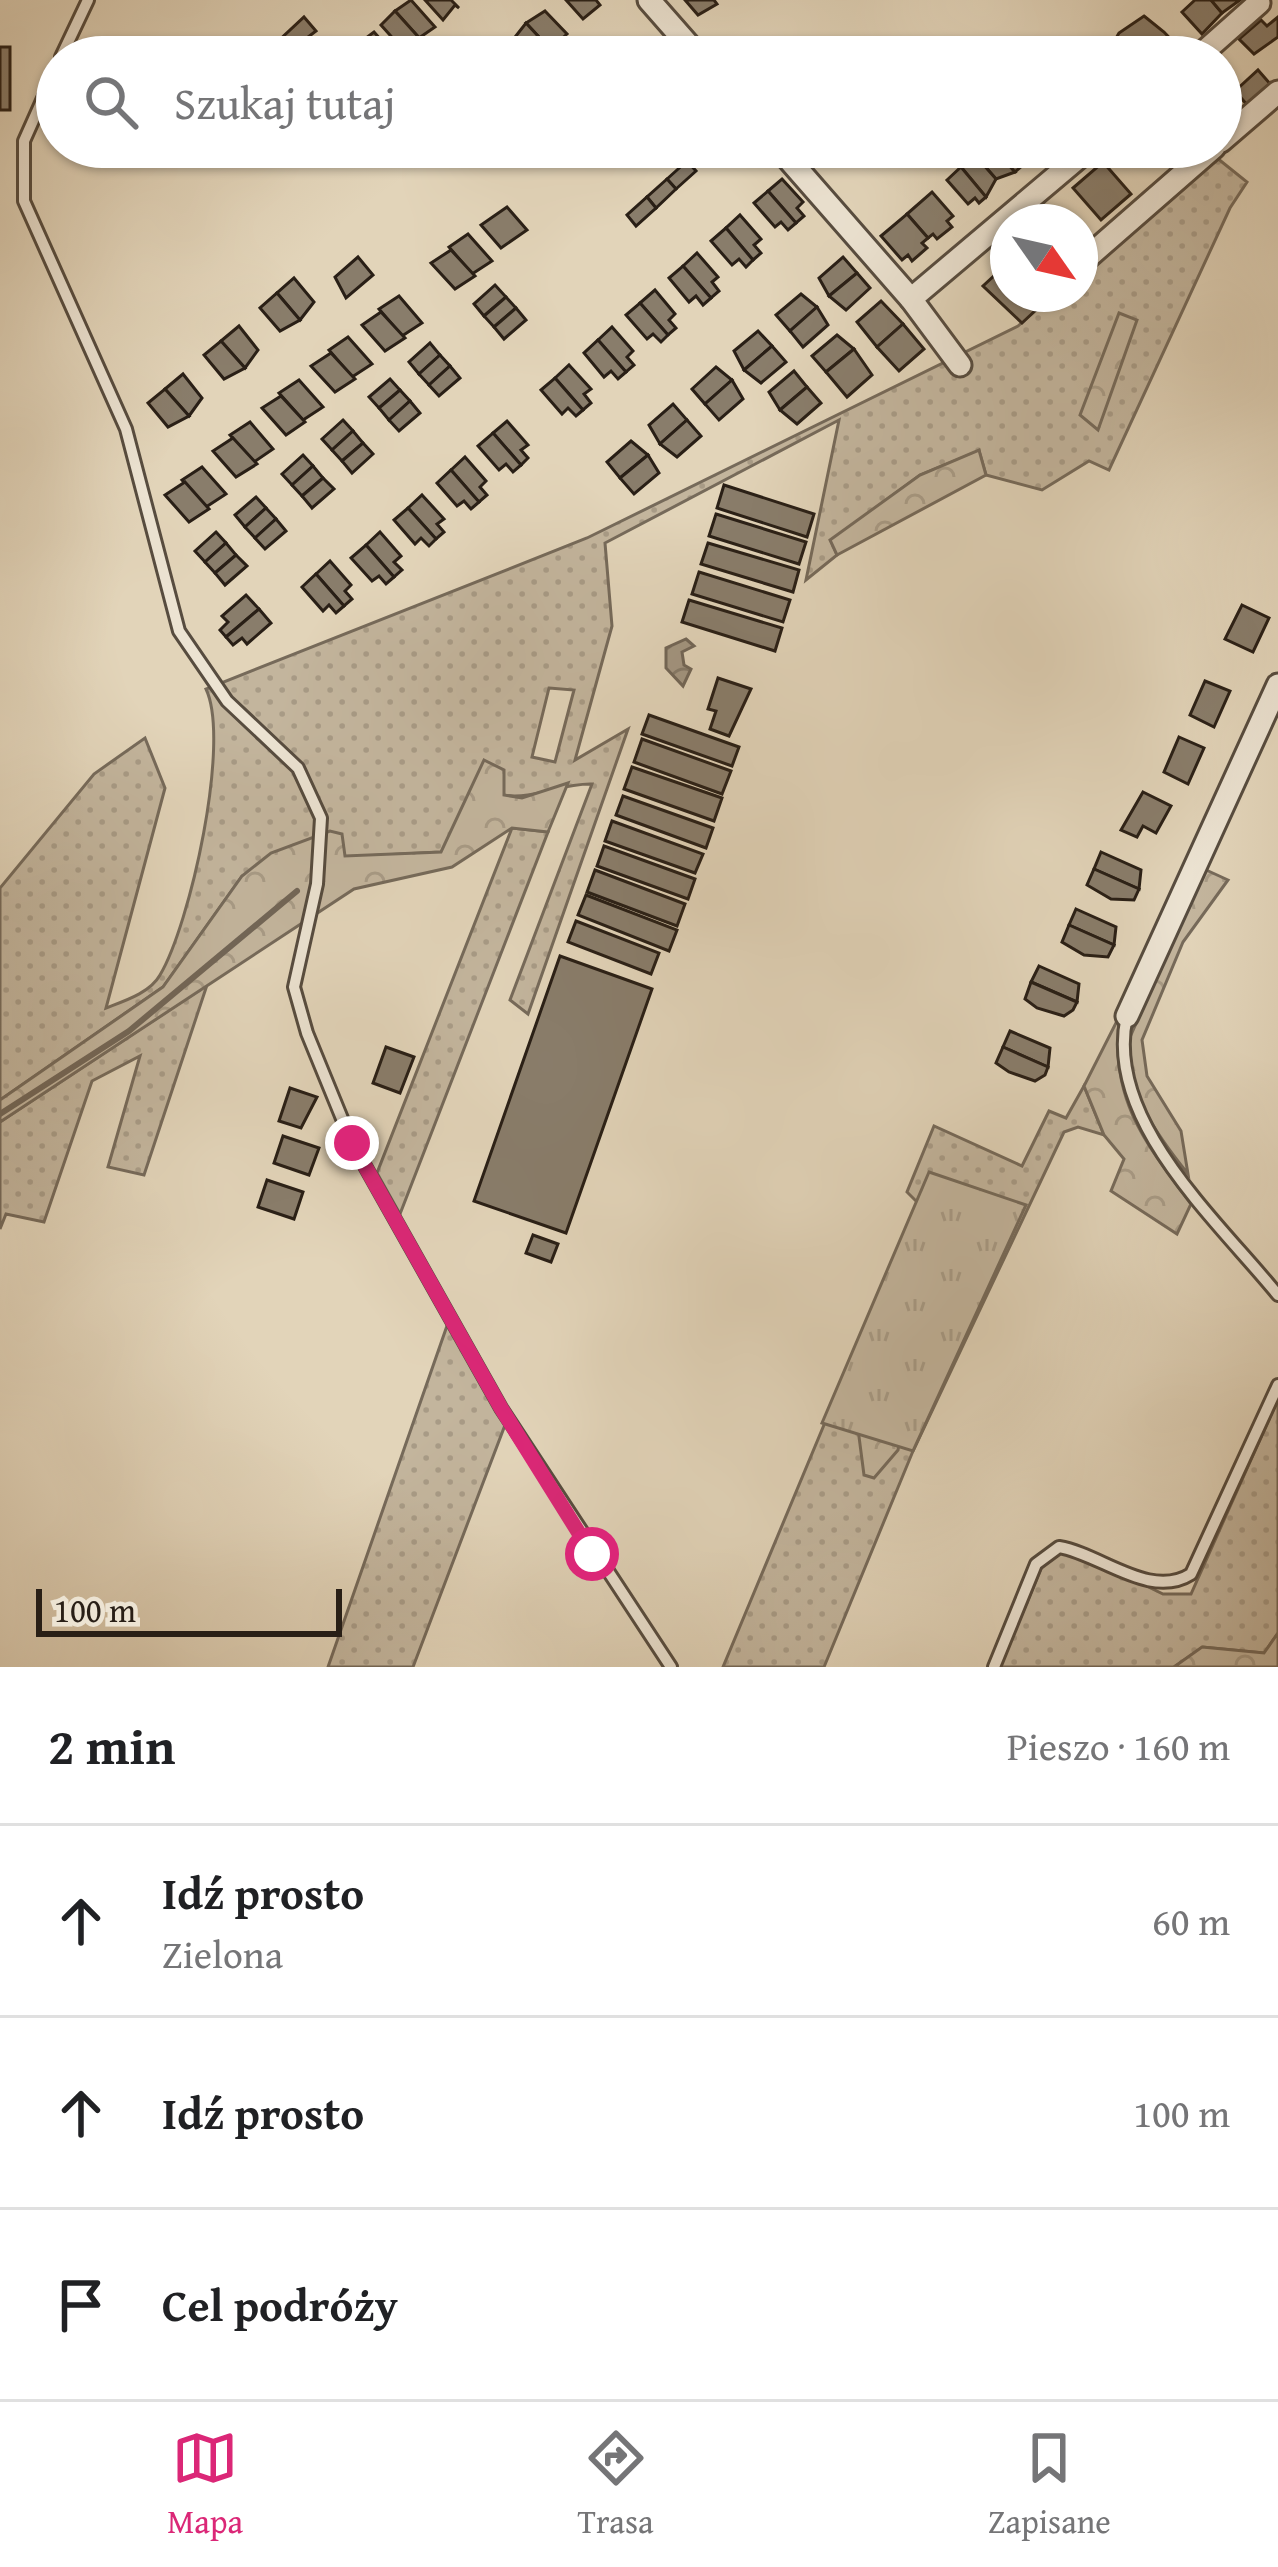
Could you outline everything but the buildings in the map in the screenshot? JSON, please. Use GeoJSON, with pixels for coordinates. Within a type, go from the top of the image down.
{"type":"FeatureCollection","features":[{"type":"Feature","properties":{"kind":"street"},"geometry":{"type":"LineString","coordinates":[[649,0],[681,36]]}},
{"type":"Feature","properties":{"kind":"street"},"geometry":{"type":"LineString","coordinates":[[1222,36],[1259,3]]}},
{"type":"Feature","properties":{"kind":"street"},"geometry":{"type":"LineString","coordinates":[[1242,123],[1278,92]]}},
{"type":"Feature","properties":{"kind":"street"},"geometry":{"type":"LineString","coordinates":[[796,168],[911,299],[960,365]]}},
{"type":"Feature","properties":{"kind":"street"},"geometry":{"type":"LineString","coordinates":[[911,299],[1066,168]]}},
{"type":"Feature","properties":{"kind":"street"},"geometry":{"type":"LineString","coordinates":[[1098,248],[1190,168]]}},
{"type":"Feature","properties":{"kind":"street"},"geometry":{"type":"LineString","coordinates":[[1127,1016],[1278,685]]}},
{"type":"Feature","properties":{"kind":"lane"},"geometry":{"type":"LineString","coordinates":[[72,36],[88,0]]}},
{"type":"Feature","properties":{"kind":"lane"},"geometry":{"type":"LineString","coordinates":[[36,116],[25,141],[25,201],[126,429],[179,631],[227,700],[282,750],[312,790],[321,818],[321,852],[294,987],[307,1033],[352,1143],[501,1408],[671,1667]]}},
{"type":"Feature","properties":{"kind":"lane"},"geometry":{"type":"LineString","coordinates":[[1127,1016],[1120,1048],[1135,1109],[1160,1150],[1278,1295]]}},
{"type":"Feature","properties":{"kind":"lane"},"geometry":{"type":"LineString","coordinates":[[994,1667],[1036,1564],[1059,1546],[1082,1550],[1152,1582],[1178,1582],[1191,1574],[1278,1385]]}},
{"type":"Feature","properties":{"kind":"green space"},"geometry":{"type":"Polygon","coordinates":[[[1205,168],[1230,168],[1247,182],[1230,208],[1109,470],[1089,461],[1042,490],[986,475],[979,451],[920,475],[831,541],[837,555],[806,580],[839,420],[605,543],[612,626],[575,760],[628,729],[528,1014],[510,1000],[592,784],[503,795],[441,852],[344,857],[242,876],[163,987],[0,1100],[0,888],[94,774],[145,738],[165,788],[106,1008],[136,996],[156,981],[183,917],[210,790],[214,749],[206,689],[587,538],[1018,326],[1034,312],[1098,312],[1098,257],[1205,168]],[[549,688],[532,757],[555,762],[574,690],[549,688]]]}},
{"type":"Feature","properties":{"kind":"green space"},"geometry":{"type":"Polygon","coordinates":[[[1119,313],[1137,320],[1098,430],[1080,415],[1119,313]]]}},
{"type":"Feature","properties":{"kind":"green space"},"geometry":{"type":"Polygon","coordinates":[[[979,450],[986,475],[837,555],[830,540],[920,475],[979,450]]]}},
{"type":"Feature","properties":{"kind":"green space"},"geometry":{"type":"Polygon","coordinates":[[[484,760],[504,770],[504,795],[522,798],[568,783],[548,832],[512,828],[452,867],[354,889],[0,1122],[0,1100],[163,987],[242,876],[271,853],[330,831],[342,834],[345,856],[441,852],[484,760]]]}},
{"type":"Feature","properties":{"kind":"green space"},"geometry":{"type":"Polygon","coordinates":[[[512,828],[548,832],[400,1214],[377,1173],[512,828]]]}},
{"type":"Feature","properties":{"kind":"green space"},"geometry":{"type":"Polygon","coordinates":[[[1204,869],[1228,880],[1183,942],[1142,1040],[1147,1076],[1181,1131],[1188,1174],[1146,1114],[1133,1081],[1127,1044],[1204,869]]]}},
{"type":"Feature","properties":{"kind":"green space"},"geometry":{"type":"Polygon","coordinates":[[[207,985],[144,1175],[108,1167],[140,1056],[92,1081],[44,1222],[6,1214],[0,1229],[0,1122],[207,985]]]}},
{"type":"Feature","properties":{"kind":"green space"},"geometry":{"type":"Polygon","coordinates":[[[1120,1015],[1119,1070],[1133,1117],[1191,1204],[1177,1234],[1111,1191],[1124,1159],[1104,1135],[1084,1086],[1120,1015]]]}},
{"type":"Feature","properties":{"kind":"green space"},"geometry":{"type":"Polygon","coordinates":[[[1084,1086],[1104,1135],[1078,1127],[1064,1132],[913,1451],[824,1667],[723,1667],[917,1202],[907,1192],[934,1126],[1022,1166],[1049,1111],[1066,1118],[1084,1086]]]}},
{"type":"Feature","properties":{"kind":"green space"},"geometry":{"type":"Polygon","coordinates":[[[929,1172],[1026,1205],[913,1451],[822,1423],[929,1172]]]}},
{"type":"Feature","properties":{"kind":"green space"},"geometry":{"type":"Polygon","coordinates":[[[448,1323],[505,1425],[413,1667],[328,1667],[448,1323]]]}},
{"type":"Feature","properties":{"kind":"green space"},"geometry":{"type":"Polygon","coordinates":[[[907,1396],[898,1450],[874,1478],[864,1475],[858,1429],[907,1396]]]}},
{"type":"Feature","properties":{"kind":"green space"},"geometry":{"type":"Polygon","coordinates":[[[1278,1399],[1278,1633],[1264,1653],[1203,1647],[1174,1667],[1000,1667],[1043,1564],[1059,1553],[1083,1555],[1163,1594],[1191,1594],[1278,1399]]]}},
{"type":"Feature","properties":{"kind":"green space"},"geometry":{"type":"Polygon","coordinates":[[[1278,1633],[1278,1667],[1174,1667],[1202,1647],[1264,1653],[1278,1633]]]}},
{"type":"Feature","properties":{"kind":"water"},"geometry":{"type":"Polygon","coordinates":[[[686,639],[694,646],[682,652],[684,665],[691,669],[683,686],[666,668],[666,648],[686,639]]]}},
{"type":"Feature","properties":{"kind":"waterway"},"geometry":{"type":"LineString","coordinates":[[0,1114],[129,1031],[297,891]]}},
{"type":"Feature","properties":{"kind":"route"},"geometry":{"type":"LineString","coordinates":[[352,1143],[501,1408],[592,1554]]}}]}
